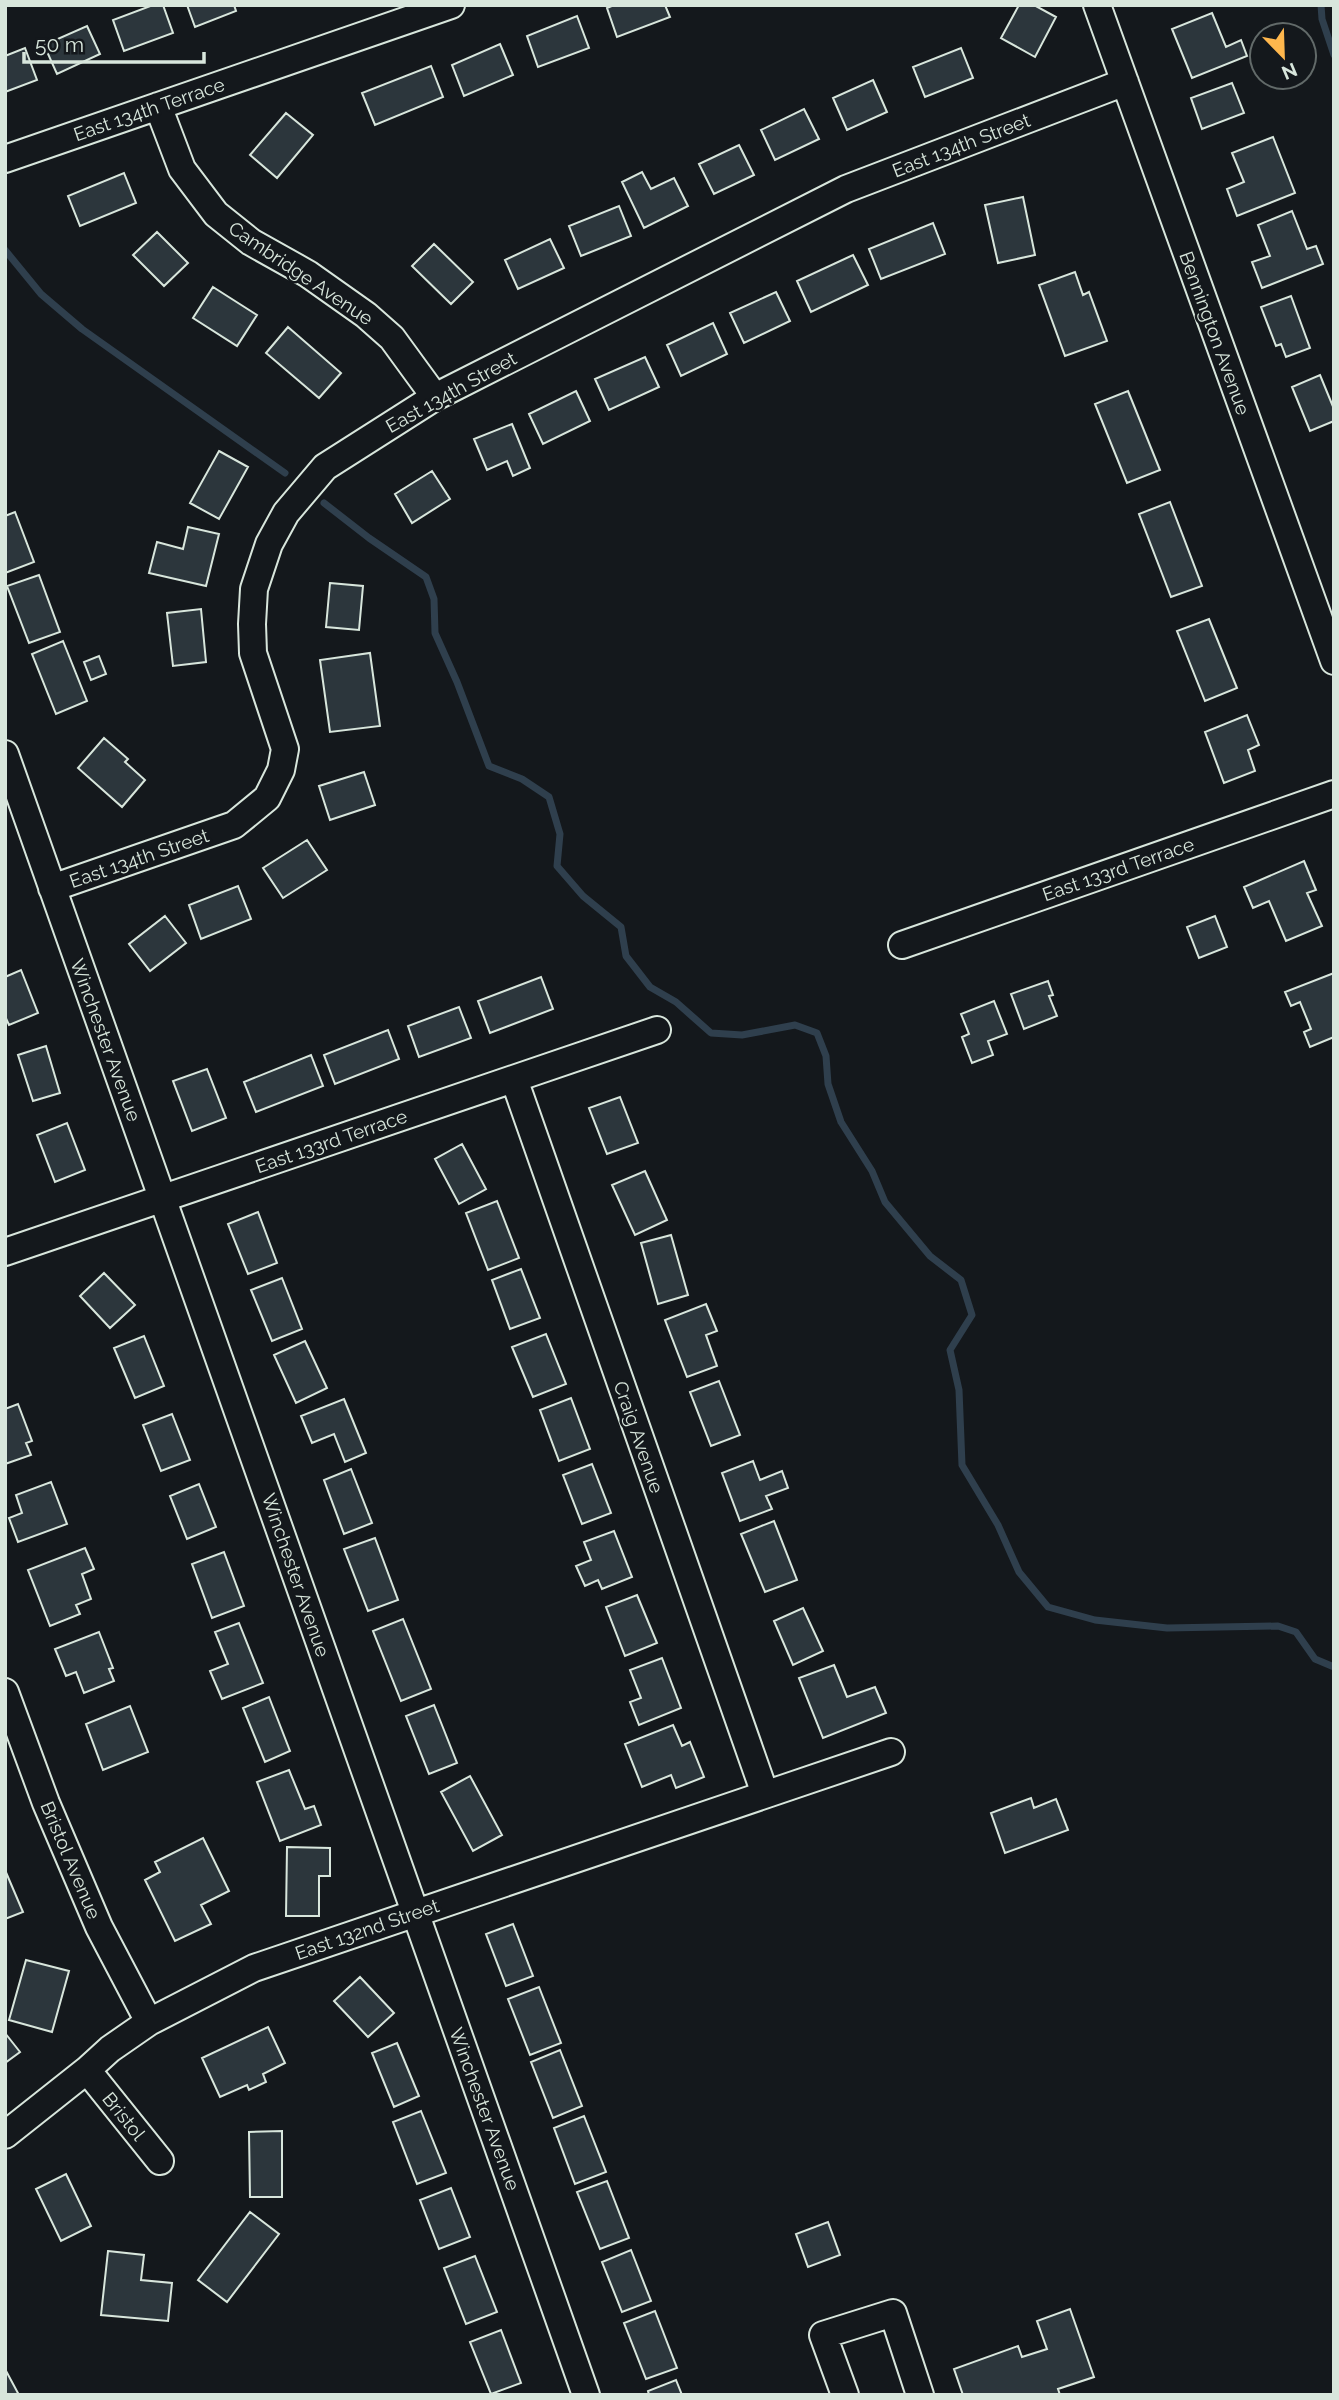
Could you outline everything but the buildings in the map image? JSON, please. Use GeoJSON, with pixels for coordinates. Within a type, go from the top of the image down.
{"type":"FeatureCollection","features":[{"type":"Feature","properties":{"kind":"street","name":"East 134th Terrace"},"geometry":{"type":"LineString","coordinates":[[5,159],[451,5]]}},
{"type":"Feature","properties":{"kind":"street","name":"Bennington Avenue"},"geometry":{"type":"LineString","coordinates":[[1097,5],[1334,661]]}},
{"type":"Feature","properties":{"kind":"street","name":"East 134th Street"},"geometry":{"type":"LineString","coordinates":[[52,887],[234,825],[267,798],[281,770],[285,749],[253,653],[254,589],[269,544],[286,513],[325,467],[435,397],[846,189],[1125,82]]}},
{"type":"Feature","properties":{"kind":"street","name":"Cambridge Avenue"},"geometry":{"type":"LineString","coordinates":[[158,106],[182,169],[216,214],[251,242],[308,274],[366,315],[393,338],[435,397]]}},
{"type":"Feature","properties":{"kind":"street","name":"Winchester Avenue"},"geometry":{"type":"LineString","coordinates":[[5,754],[586,2395]]}},
{"type":"Feature","properties":{"kind":"street","name":"East 133rd Terrace"},"geometry":{"type":"LineString","coordinates":[[902,945],[1334,794]]}},
{"type":"Feature","properties":{"kind":"street","name":"East 133rd Terrace"},"geometry":{"type":"LineString","coordinates":[[5,1252],[657,1030]]}},
{"type":"Feature","properties":{"kind":"street","name":"Craig Avenue"},"geometry":{"type":"LineString","coordinates":[[514,1079],[765,1794]]}},
{"type":"Feature","properties":{"kind":"street","name":"Bristol Avenue"},"geometry":{"type":"LineString","coordinates":[[5,1692],[46,1803],[99,1927],[149,2022]]}},
{"type":"Feature","properties":{"kind":"street","name":"East 132nd Street"},"geometry":{"type":"LineString","coordinates":[[5,2135],[110,2049],[149,2022],[254,1968],[891,1752]]}},
{"type":"Feature","properties":{"kind":"street","name":"Bristol"},"geometry":{"type":"LineString","coordinates":[[87,2070],[160,2161]]}},
{"type":"Feature","properties":{"kind":"street"},"geometry":{"type":"LineString","coordinates":[[845,2395],[823,2335],[893,2313],[920,2395]]}},
{"type":"Feature","properties":{"kind":"waterway"},"geometry":{"type":"LineString","coordinates":[[1321,5],[1322,19],[1334,55]]}},
{"type":"Feature","properties":{"kind":"waterway"},"geometry":{"type":"LineString","coordinates":[[5,250],[41,294],[82,329],[285,473]]}},
{"type":"Feature","properties":{"kind":"waterway"},"geometry":{"type":"LineString","coordinates":[[324,503],[426,577],[434,599],[435,633],[489,766],[522,779],[549,797],[560,834],[557,866],[583,896],[621,927],[626,956],[650,987],[676,1002],[711,1033],[742,1035],[795,1025],[817,1033],[826,1056],[828,1084],[841,1122],[872,1171],[885,1202],[930,1256],[961,1280],[972,1315],[950,1350],[959,1390],[962,1465],[998,1525],[1019,1572],[1048,1607],[1095,1620],[1167,1628],[1278,1626],[1296,1632],[1315,1659],[1334,1667]]}}]}
